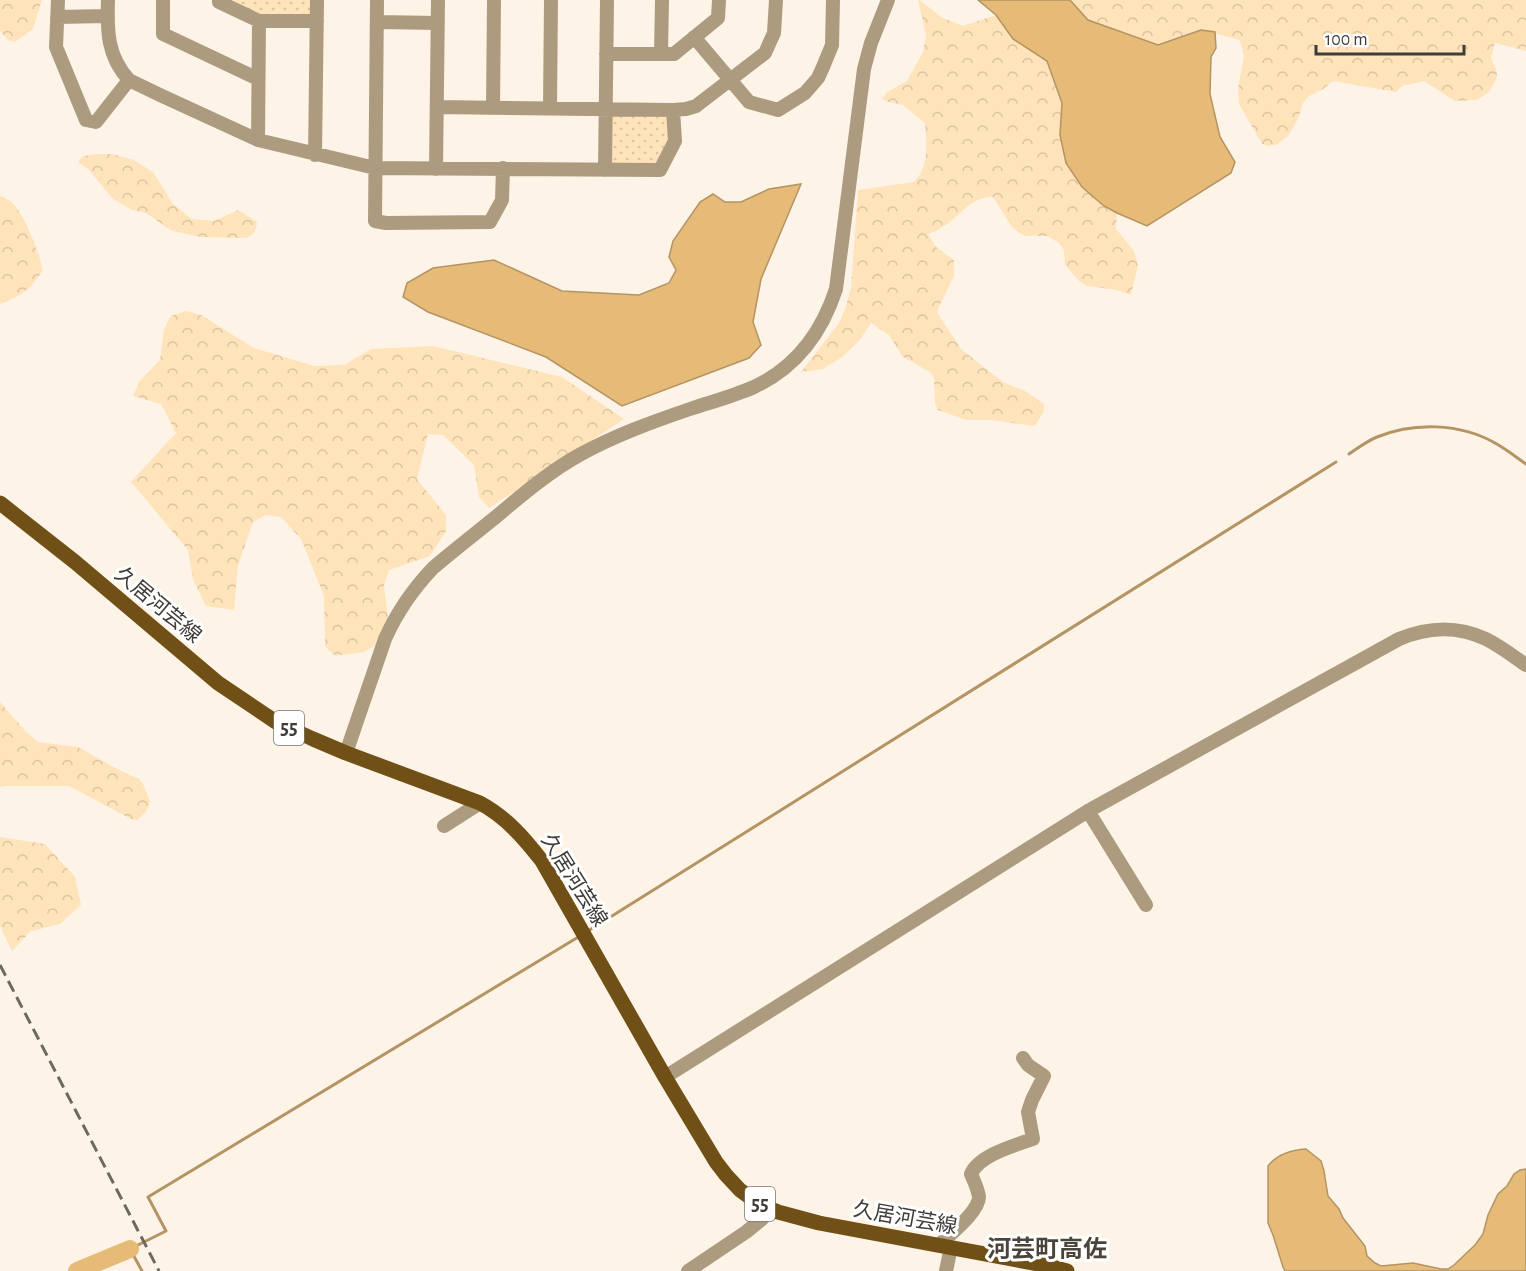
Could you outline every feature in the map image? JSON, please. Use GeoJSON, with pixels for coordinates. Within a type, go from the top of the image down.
{"type":"FeatureCollection","features":[{"type":"Feature","properties":{"kind":"main road","name":"久居河芸線"},"geometry":{"type":"LineString","coordinates":[[0,503],[75,562],[218,683],[276,722],[346,753],[480,803],[499,815],[526,840],[542,861],[716,1162],[740,1190],[759,1204],[778,1212],[819,1223],[1067,1271]]}},
{"type":"Feature","properties":{"kind":"street"},"geometry":{"type":"LineString","coordinates":[[58,0],[56,47],[86,120],[96,122],[129,80]]}},
{"type":"Feature","properties":{"kind":"street"},"geometry":{"type":"LineString","coordinates":[[108,0],[108,40],[118,66],[129,80],[159,96],[258,140],[375,168],[660,170],[675,141],[673,110]]}},
{"type":"Feature","properties":{"kind":"street"},"geometry":{"type":"LineString","coordinates":[[163,0],[163,34],[258,79]]}},
{"type":"Feature","properties":{"kind":"street"},"geometry":{"type":"LineString","coordinates":[[219,0],[259,21],[317,21]]}},
{"type":"Feature","properties":{"kind":"street"},"geometry":{"type":"LineString","coordinates":[[315,154],[317,0]]}},
{"type":"Feature","properties":{"kind":"street"},"geometry":{"type":"LineString","coordinates":[[377,0],[375,221],[386,223],[490,222],[502,200],[503,168]]}},
{"type":"Feature","properties":{"kind":"street"},"geometry":{"type":"LineString","coordinates":[[436,169],[438,0]]}},
{"type":"Feature","properties":{"kind":"street"},"geometry":{"type":"LineString","coordinates":[[493,108],[494,0]]}},
{"type":"Feature","properties":{"kind":"street"},"geometry":{"type":"LineString","coordinates":[[550,0],[550,108]]}},
{"type":"Feature","properties":{"kind":"street"},"geometry":{"type":"LineString","coordinates":[[605,170],[606,0]]}},
{"type":"Feature","properties":{"kind":"street"},"geometry":{"type":"LineString","coordinates":[[661,53],[662,0]]}},
{"type":"Feature","properties":{"kind":"street"},"geometry":{"type":"LineString","coordinates":[[606,54],[674,54],[718,18],[719,0]]}},
{"type":"Feature","properties":{"kind":"street"},"geometry":{"type":"LineString","coordinates":[[438,107],[673,110],[696,106],[765,52],[776,24],[776,0]]}},
{"type":"Feature","properties":{"kind":"street"},"geometry":{"type":"LineString","coordinates":[[694,37],[748,102],[778,110],[805,93],[818,78],[829,55],[833,35],[833,0]]}},
{"type":"Feature","properties":{"kind":"street"},"geometry":{"type":"LineString","coordinates":[[346,753],[392,623],[420,582],[440,562],[566,462],[628,431],[754,387],[782,370],[810,342],[827,316],[836,289],[864,69],[870,43],[888,0]]}},
{"type":"Feature","properties":{"kind":"street"},"geometry":{"type":"LineString","coordinates":[[57,17],[107,16]]}},
{"type":"Feature","properties":{"kind":"street"},"geometry":{"type":"LineString","coordinates":[[258,140],[259,21]]}},
{"type":"Feature","properties":{"kind":"street"},"geometry":{"type":"LineString","coordinates":[[377,22],[438,23]]}},
{"type":"Feature","properties":{"kind":"street"},"geometry":{"type":"LineString","coordinates":[[665,1077],[1089,811],[1399,639],[1431,629],[1456,630],[1486,639],[1526,665]]}},
{"type":"Feature","properties":{"kind":"street"},"geometry":{"type":"LineString","coordinates":[[444,826],[480,803]]}},
{"type":"Feature","properties":{"kind":"street"},"geometry":{"type":"LineString","coordinates":[[1089,811],[1146,905]]}},
{"type":"Feature","properties":{"kind":"street"},"geometry":{"type":"LineString","coordinates":[[946,1271],[945,1246],[971,1214],[979,1199],[971,1174],[976,1166],[999,1151],[1034,1139],[1028,1112],[1044,1076],[1028,1065],[1023,1058]]}},
{"type":"Feature","properties":{"kind":"street"},"geometry":{"type":"LineString","coordinates":[[688,1271],[746,1232],[762,1219],[768,1208]]}},
{"type":"Feature","properties":{"kind":"green space"},"geometry":{"type":"Polygon","coordinates":[[[0,0],[42,0],[33,29],[15,42],[8,40],[0,31],[0,0]]]}},
{"type":"Feature","properties":{"kind":"green space"},"geometry":{"type":"Polygon","coordinates":[[[224,0],[313,0],[312,13],[309,17],[260,17],[224,0]]]}},
{"type":"Feature","properties":{"kind":"green space"},"geometry":{"type":"Polygon","coordinates":[[[918,0],[941,17],[963,26],[996,15],[1013,39],[1047,61],[1062,103],[1060,135],[1066,163],[1104,206],[1117,213],[1116,229],[1134,251],[1138,266],[1131,295],[1117,290],[1087,286],[1080,282],[1065,265],[1064,250],[1059,243],[1047,236],[1025,236],[1018,232],[1012,227],[993,197],[978,200],[947,224],[928,234],[936,247],[954,260],[954,276],[937,311],[941,319],[962,350],[1003,382],[1025,391],[1044,404],[1044,411],[1035,426],[991,420],[966,420],[938,410],[935,403],[934,378],[930,372],[903,357],[889,335],[871,323],[859,341],[842,357],[823,369],[801,372],[839,323],[845,309],[851,288],[858,190],[914,182],[923,169],[926,154],[925,123],[903,105],[882,99],[887,92],[907,81],[923,52],[926,35],[918,0]]]}},
{"type":"Feature","properties":{"kind":"green space"},"geometry":{"type":"Polygon","coordinates":[[[1070,0],[1526,0],[1526,51],[1495,43],[1491,58],[1497,72],[1496,80],[1489,92],[1477,100],[1455,101],[1424,81],[1402,86],[1396,92],[1333,81],[1322,90],[1309,96],[1303,103],[1299,117],[1288,136],[1276,145],[1268,146],[1262,144],[1239,104],[1238,88],[1244,57],[1240,40],[1201,30],[1158,45],[1088,20],[1070,0]]]}},
{"type":"Feature","properties":{"kind":"green space"},"geometry":{"type":"Polygon","coordinates":[[[667,113],[670,140],[658,166],[615,166],[611,162],[611,116],[667,113]]]}},
{"type":"Feature","properties":{"kind":"green space"},"geometry":{"type":"Polygon","coordinates":[[[112,154],[134,160],[153,172],[173,204],[192,219],[214,221],[238,210],[257,222],[255,230],[251,236],[246,238],[201,237],[172,231],[146,213],[132,210],[113,199],[89,170],[78,162],[83,156],[112,154]]]}},
{"type":"Feature","properties":{"kind":"green space"},"geometry":{"type":"Polygon","coordinates":[[[0,196],[9,200],[20,214],[34,242],[43,270],[25,292],[0,304],[0,196]]]}},
{"type":"Feature","properties":{"kind":"green space"},"geometry":{"type":"Polygon","coordinates":[[[186,311],[201,315],[254,348],[314,366],[344,365],[371,349],[433,346],[562,377],[624,419],[489,508],[479,497],[474,465],[443,435],[428,434],[417,479],[446,515],[446,531],[430,556],[389,570],[384,585],[388,618],[377,644],[364,652],[335,656],[325,646],[324,596],[301,539],[281,517],[266,515],[253,522],[238,566],[234,610],[206,606],[193,580],[188,550],[131,482],[176,433],[161,404],[133,396],[139,382],[160,360],[164,329],[171,316],[186,311]]]}},
{"type":"Feature","properties":{"kind":"green space"},"geometry":{"type":"Polygon","coordinates":[[[0,702],[26,732],[38,742],[78,747],[139,779],[150,802],[146,812],[137,820],[131,819],[69,786],[0,787],[0,702]]]}},
{"type":"Feature","properties":{"kind":"green space"},"geometry":{"type":"Polygon","coordinates":[[[0,837],[45,844],[75,877],[81,905],[60,924],[31,931],[12,951],[0,926],[0,837]]]}},
{"type":"Feature","properties":{"kind":"shaded area"},"geometry":{"type":"Polygon","coordinates":[[[978,0],[1070,0],[1088,20],[1158,45],[1201,30],[1215,32],[1216,48],[1211,57],[1210,94],[1220,137],[1235,162],[1231,173],[1147,226],[1104,206],[1082,187],[1066,163],[1060,135],[1062,103],[1047,61],[1013,39],[996,15],[978,0]]]}},
{"type":"Feature","properties":{"kind":"shaded area"},"geometry":{"type":"Polygon","coordinates":[[[801,184],[761,279],[753,322],[761,345],[749,358],[622,406],[546,357],[428,312],[403,297],[407,283],[433,268],[494,260],[562,291],[639,295],[669,283],[676,270],[669,257],[673,241],[700,202],[713,194],[725,202],[741,202],[769,189],[801,184]]]}},
{"type":"Feature","properties":{"kind":"shaded area"},"geometry":{"type":"Polygon","coordinates":[[[1306,1149],[1321,1161],[1328,1196],[1365,1246],[1367,1256],[1381,1266],[1413,1263],[1448,1269],[1454,1265],[1483,1234],[1488,1215],[1498,1194],[1507,1186],[1514,1174],[1526,1169],[1526,1271],[1285,1271],[1268,1223],[1268,1166],[1285,1153],[1306,1149]]]}},
{"type":"Feature","properties":{"kind":"waterway"},"geometry":{"type":"LineString","coordinates":[[1349,454],[1370,440],[1391,432],[1437,427],[1452,428],[1481,436],[1499,445],[1526,464]]}},
{"type":"Feature","properties":{"kind":"waterway"},"geometry":{"type":"LineString","coordinates":[[588,931],[1336,462]]}},
{"type":"Feature","properties":{"kind":"waterway"},"geometry":{"type":"LineString","coordinates":[[142,1271],[130,1249],[166,1231],[148,1197],[580,936]]}},
{"type":"Feature","properties":{"kind":"waterway"},"geometry":{"type":"LineString","coordinates":[[77,1271],[130,1249]]}},
{"type":"Feature","properties":{"kind":"railway"},"geometry":{"type":"LineString","coordinates":[[0,965],[159,1271]]}},
{"type":"Feature","properties":{"kind":"district","name":"河芸町高佐"},"geometry":{"type":"Point","coordinates":[1047,1250]}}]}
